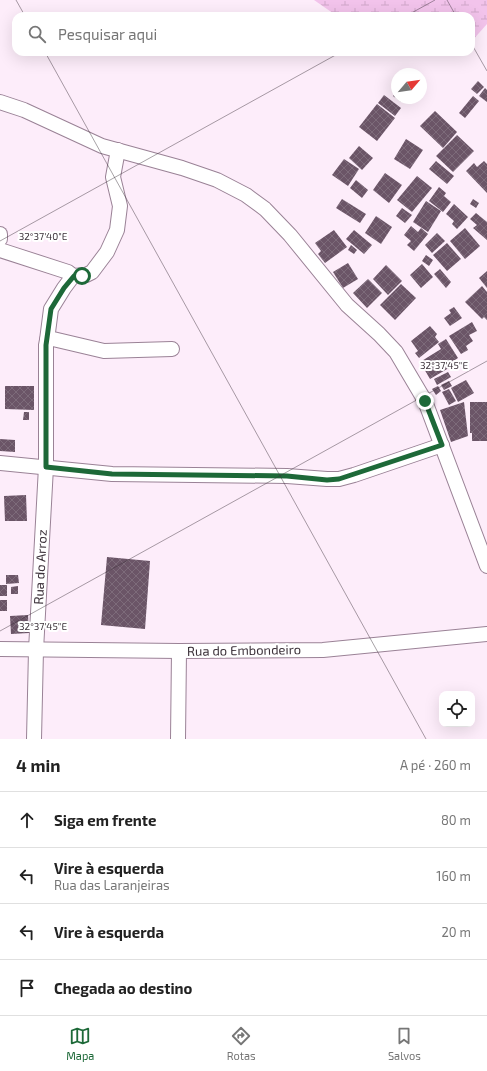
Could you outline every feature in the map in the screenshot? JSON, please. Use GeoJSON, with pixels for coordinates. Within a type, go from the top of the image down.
{"type":"FeatureCollection","features":[{"type":"Feature","properties":{"kind":"street"},"geometry":{"type":"LineString","coordinates":[[0,102],[24,110],[102,146],[182,168],[217,180],[246,195],[265,209],[290,236],[347,305],[379,334],[396,352],[425,401],[487,566]]}},
{"type":"Feature","properties":{"kind":"street"},"geometry":{"type":"LineString","coordinates":[[0,250],[68,272],[74,276],[86,275],[92,272],[107,252],[117,230],[120,206],[113,177],[118,150]]}},
{"type":"Feature","properties":{"kind":"street"},"geometry":{"type":"LineString","coordinates":[[0,234],[0,239]]}},
{"type":"Feature","properties":{"kind":"street","name":"Rua do Arroz"},"geometry":{"type":"LineString","coordinates":[[34,739],[36,650],[46,467],[46,345],[51,309],[64,288],[74,276]]}},
{"type":"Feature","properties":{"kind":"street"},"geometry":{"type":"LineString","coordinates":[[47,340],[54,339],[104,350],[172,349]]}},
{"type":"Feature","properties":{"kind":"street"},"geometry":{"type":"LineString","coordinates":[[0,463],[112,474],[287,476],[327,480],[339,479],[442,445]]}},
{"type":"Feature","properties":{"kind":"street","name":"Rua do Embondeiro"},"geometry":{"type":"LineString","coordinates":[[0,649],[179,651],[323,650],[487,634]]}},
{"type":"Feature","properties":{"kind":"street"},"geometry":{"type":"LineString","coordinates":[[178,739],[179,651]]}},
{"type":"Feature","properties":{"kind":"green space"},"geometry":{"type":"Polygon","coordinates":[[[314,0],[487,0],[487,24],[475,38],[475,12],[331,12],[314,0]]]}},
{"type":"Feature","properties":{"kind":"building"},"geometry":{"type":"Polygon","coordinates":[[[478,81],[484,87],[477,94],[471,89],[478,81]]]}},
{"type":"Feature","properties":{"kind":"building"},"geometry":{"type":"Polygon","coordinates":[[[485,88],[487,90],[487,102],[479,96],[485,88]]]}},
{"type":"Feature","properties":{"kind":"building"},"geometry":{"type":"Polygon","coordinates":[[[384,95],[391,100],[391,104],[396,104],[401,108],[395,116],[378,103],[384,95]]]}},
{"type":"Feature","properties":{"kind":"building"},"geometry":{"type":"Polygon","coordinates":[[[473,96],[479,101],[465,118],[459,113],[473,96]]]}},
{"type":"Feature","properties":{"kind":"building"},"geometry":{"type":"Polygon","coordinates":[[[377,104],[395,118],[377,141],[359,127],[377,104]]]}},
{"type":"Feature","properties":{"kind":"building"},"geometry":{"type":"Polygon","coordinates":[[[435,111],[457,132],[443,148],[420,126],[435,111]]]}},
{"type":"Feature","properties":{"kind":"building"},"geometry":{"type":"Polygon","coordinates":[[[457,135],[474,151],[453,172],[436,156],[457,135]]]}},
{"type":"Feature","properties":{"kind":"building"},"geometry":{"type":"Polygon","coordinates":[[[406,139],[423,150],[410,169],[394,159],[406,139]]]}},
{"type":"Feature","properties":{"kind":"building"},"geometry":{"type":"Polygon","coordinates":[[[359,146],[373,158],[362,170],[349,158],[359,146]]]}},
{"type":"Feature","properties":{"kind":"building"},"geometry":{"type":"Polygon","coordinates":[[[344,159],[359,169],[348,186],[332,175],[344,159]]]}},
{"type":"Feature","properties":{"kind":"building"},"geometry":{"type":"Polygon","coordinates":[[[436,161],[454,176],[447,184],[429,169],[436,161]]]}},
{"type":"Feature","properties":{"kind":"building"},"geometry":{"type":"Polygon","coordinates":[[[484,161],[487,164],[487,193],[466,171],[474,163],[477,167],[484,161]]]}},
{"type":"Feature","properties":{"kind":"building"},"geometry":{"type":"Polygon","coordinates":[[[385,173],[402,185],[389,203],[373,190],[385,173]]]}},
{"type":"Feature","properties":{"kind":"building"},"geometry":{"type":"Polygon","coordinates":[[[417,176],[432,188],[412,212],[397,200],[417,176]]]}},
{"type":"Feature","properties":{"kind":"building"},"geometry":{"type":"Polygon","coordinates":[[[356,180],[368,190],[362,198],[350,188],[356,180]]]}},
{"type":"Feature","properties":{"kind":"building"},"geometry":{"type":"Polygon","coordinates":[[[439,187],[446,193],[444,196],[451,202],[443,212],[429,201],[439,187]]]}},
{"type":"Feature","properties":{"kind":"building"},"geometry":{"type":"Polygon","coordinates":[[[342,199],[366,214],[360,223],[336,208],[342,199]]]}},
{"type":"Feature","properties":{"kind":"building"},"geometry":{"type":"Polygon","coordinates":[[[473,199],[479,203],[476,208],[470,204],[473,199]]]}},
{"type":"Feature","properties":{"kind":"building"},"geometry":{"type":"Polygon","coordinates":[[[426,201],[441,211],[428,232],[413,222],[426,201]]]}},
{"type":"Feature","properties":{"kind":"building"},"geometry":{"type":"Polygon","coordinates":[[[454,204],[468,217],[457,229],[452,224],[454,221],[446,214],[454,204]]]}},
{"type":"Feature","properties":{"kind":"building"},"geometry":{"type":"Polygon","coordinates":[[[402,208],[412,215],[405,223],[396,216],[402,208]]]}},
{"type":"Feature","properties":{"kind":"building"},"geometry":{"type":"Polygon","coordinates":[[[476,213],[487,222],[487,240],[473,228],[477,225],[470,219],[476,213]]]}},
{"type":"Feature","properties":{"kind":"building"},"geometry":{"type":"Polygon","coordinates":[[[376,216],[392,227],[381,244],[365,233],[376,216]]]}},
{"type":"Feature","properties":{"kind":"building"},"geometry":{"type":"Polygon","coordinates":[[[411,226],[418,232],[421,228],[428,234],[414,251],[407,245],[411,241],[404,235],[411,226]]]}},
{"type":"Feature","properties":{"kind":"building"},"geometry":{"type":"Polygon","coordinates":[[[465,228],[480,246],[465,259],[450,241],[465,228]]]}},
{"type":"Feature","properties":{"kind":"building"},"geometry":{"type":"Polygon","coordinates":[[[334,230],[347,247],[325,263],[318,254],[321,251],[315,243],[334,230]]]}},
{"type":"Feature","properties":{"kind":"building"},"geometry":{"type":"Polygon","coordinates":[[[354,230],[372,245],[364,254],[346,239],[354,230]]]}},
{"type":"Feature","properties":{"kind":"building"},"geometry":{"type":"Polygon","coordinates":[[[437,233],[445,241],[432,253],[425,245],[437,233]]]}},
{"type":"Feature","properties":{"kind":"building"},"geometry":{"type":"Polygon","coordinates":[[[447,243],[461,259],[447,271],[433,255],[447,243]]]}},
{"type":"Feature","properties":{"kind":"building"},"geometry":{"type":"Polygon","coordinates":[[[351,245],[357,250],[354,254],[348,250],[351,245]]]}},
{"type":"Feature","properties":{"kind":"building"},"geometry":{"type":"Polygon","coordinates":[[[426,255],[433,260],[429,266],[422,261],[426,255]]]}},
{"type":"Feature","properties":{"kind":"building"},"geometry":{"type":"Polygon","coordinates":[[[348,263],[358,279],[343,288],[333,272],[348,263]]]}},
{"type":"Feature","properties":{"kind":"building"},"geometry":{"type":"Polygon","coordinates":[[[422,264],[433,277],[421,288],[410,275],[422,264]]]}},
{"type":"Feature","properties":{"kind":"building"},"geometry":{"type":"Polygon","coordinates":[[[386,265],[402,281],[388,295],[373,279],[386,265]]]}},
{"type":"Feature","properties":{"kind":"building"},"geometry":{"type":"Polygon","coordinates":[[[440,269],[451,282],[446,288],[434,274],[440,269]]]}},
{"type":"Feature","properties":{"kind":"building"},"geometry":{"type":"Polygon","coordinates":[[[487,271],[487,288],[479,278],[487,271]]]}},
{"type":"Feature","properties":{"kind":"building"},"geometry":{"type":"Polygon","coordinates":[[[368,279],[382,293],[367,308],[353,293],[368,279]]]}},
{"type":"Feature","properties":{"kind":"building"},"geometry":{"type":"Polygon","coordinates":[[[401,284],[416,298],[395,320],[380,305],[401,284]]]}},
{"type":"Feature","properties":{"kind":"building"},"geometry":{"type":"Polygon","coordinates":[[[482,286],[487,292],[487,320],[484,317],[482,319],[465,302],[482,286]]]}},
{"type":"Feature","properties":{"kind":"building"},"geometry":{"type":"Polygon","coordinates":[[[454,307],[462,318],[450,326],[444,318],[451,313],[449,310],[454,307]]]}},
{"type":"Feature","properties":{"kind":"building"},"geometry":{"type":"Polygon","coordinates":[[[472,322],[477,331],[469,335],[473,341],[466,346],[468,350],[461,354],[449,336],[472,322]]]}},
{"type":"Feature","properties":{"kind":"building"},"geometry":{"type":"Polygon","coordinates":[[[430,326],[437,334],[435,337],[439,342],[419,358],[415,353],[418,351],[411,341],[430,326]]]}},
{"type":"Feature","properties":{"kind":"building"},"geometry":{"type":"Polygon","coordinates":[[[446,339],[458,358],[452,362],[454,365],[430,379],[420,362],[441,349],[438,344],[446,339]]]}},
{"type":"Feature","properties":{"kind":"building"},"geometry":{"type":"Polygon","coordinates":[[[448,372],[451,377],[437,385],[434,379],[448,372]]]}},
{"type":"Feature","properties":{"kind":"building"},"geometry":{"type":"Polygon","coordinates":[[[466,380],[474,393],[458,402],[451,388],[466,380]]]}},
{"type":"Feature","properties":{"kind":"building"},"geometry":{"type":"Polygon","coordinates":[[[449,381],[452,386],[444,390],[441,385],[449,381]]]}},
{"type":"Feature","properties":{"kind":"building"},"geometry":{"type":"Polygon","coordinates":[[[5,386],[34,386],[34,410],[5,409],[5,386]]]}},
{"type":"Feature","properties":{"kind":"building"},"geometry":{"type":"Polygon","coordinates":[[[438,386],[441,391],[436,395],[432,389],[438,386]]]}},
{"type":"Feature","properties":{"kind":"building"},"geometry":{"type":"Polygon","coordinates":[[[449,389],[456,401],[449,405],[442,392],[449,389]]]}},
{"type":"Feature","properties":{"kind":"building"},"geometry":{"type":"Polygon","coordinates":[[[464,402],[468,436],[451,442],[440,410],[464,402]]]}},
{"type":"Feature","properties":{"kind":"building"},"geometry":{"type":"Polygon","coordinates":[[[470,402],[487,402],[487,441],[472,441],[472,433],[470,433],[470,402]]]}},
{"type":"Feature","properties":{"kind":"building"},"geometry":{"type":"Polygon","coordinates":[[[24,412],[29,412],[29,420],[23,420],[24,412]]]}},
{"type":"Feature","properties":{"kind":"building"},"geometry":{"type":"Polygon","coordinates":[[[0,439],[15,440],[15,452],[0,451],[0,439]]]}},
{"type":"Feature","properties":{"kind":"building"},"geometry":{"type":"Polygon","coordinates":[[[26,495],[27,521],[5,521],[4,496],[26,495]]]}},
{"type":"Feature","properties":{"kind":"building"},"geometry":{"type":"Polygon","coordinates":[[[107,557],[150,561],[145,629],[101,625],[107,557]]]}},
{"type":"Feature","properties":{"kind":"building"},"geometry":{"type":"Polygon","coordinates":[[[6,575],[18,575],[19,583],[6,584],[6,575]]]}},
{"type":"Feature","properties":{"kind":"building"},"geometry":{"type":"Polygon","coordinates":[[[0,585],[7,585],[7,596],[0,596],[0,585]]]}},
{"type":"Feature","properties":{"kind":"building"},"geometry":{"type":"Polygon","coordinates":[[[18,586],[18,594],[11,594],[11,587],[18,586]]]}},
{"type":"Feature","properties":{"kind":"building"},"geometry":{"type":"Polygon","coordinates":[[[0,600],[7,600],[7,611],[0,611],[0,600]]]}},
{"type":"Feature","properties":{"kind":"building"},"geometry":{"type":"Polygon","coordinates":[[[28,615],[29,633],[11,634],[10,616],[28,615]]]}},
{"type":"Feature","properties":{"kind":"route"},"geometry":{"type":"LineString","coordinates":[[82,276],[74,276],[64,288],[51,309],[46,345],[46,467],[112,474],[287,476],[327,480],[339,479],[442,445],[425,401]]}}]}
